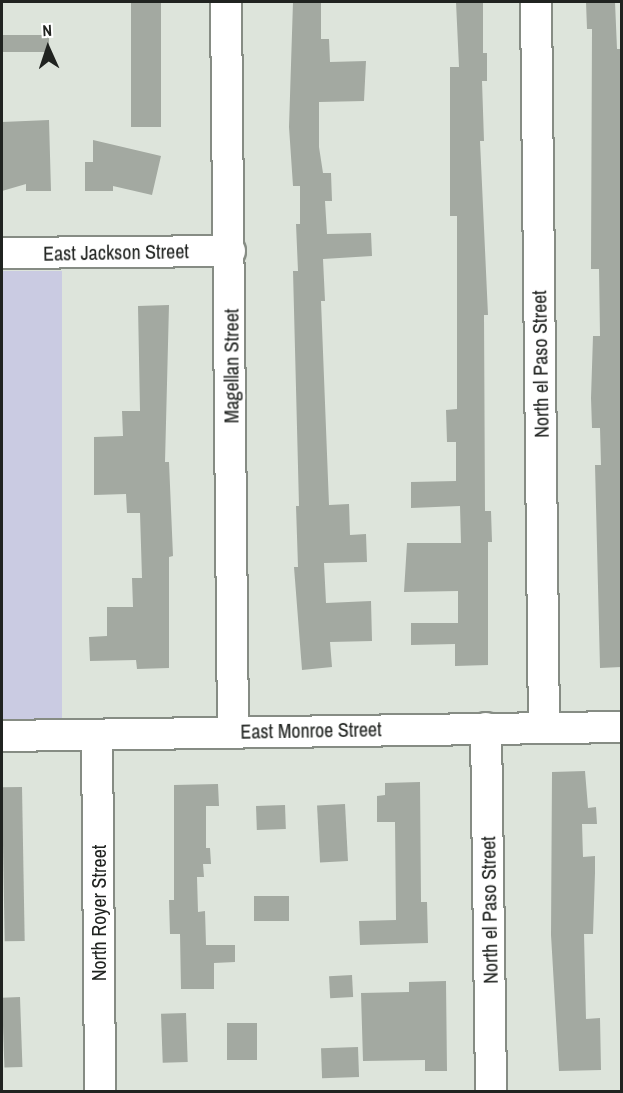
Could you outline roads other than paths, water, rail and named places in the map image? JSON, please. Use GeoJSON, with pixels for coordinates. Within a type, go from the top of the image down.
{"type":"FeatureCollection","features":[{"type":"Feature","properties":{"kind":"street","name":"Magellan Street"},"geometry":{"type":"LineString","coordinates":[[226,2],[233,731]]}},
{"type":"Feature","properties":{"kind":"street","name":"North el Paso Street"},"geometry":{"type":"LineString","coordinates":[[536,2],[544,728]]}},
{"type":"Feature","properties":{"kind":"street","name":"East Jackson Street"},"geometry":{"type":"LineString","coordinates":[[2,253],[230,251]]}},
{"type":"Feature","properties":{"kind":"street","name":"East Monroe Street"},"geometry":{"type":"LineString","coordinates":[[2,736],[621,727]]}},
{"type":"Feature","properties":{"kind":"street","name":"North el Paso Street"},"geometry":{"type":"LineString","coordinates":[[486,728],[491,1092]]}},
{"type":"Feature","properties":{"kind":"street","name":"North Royer Street"},"geometry":{"type":"LineString","coordinates":[[97,735],[100,1092]]}}]}
